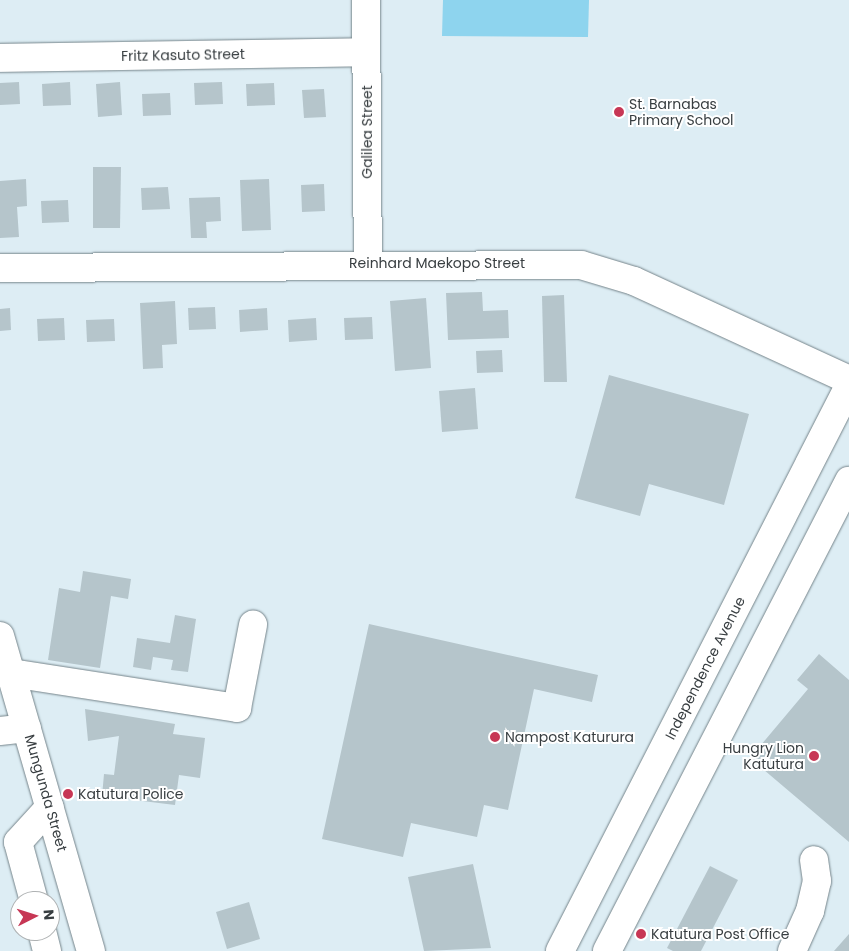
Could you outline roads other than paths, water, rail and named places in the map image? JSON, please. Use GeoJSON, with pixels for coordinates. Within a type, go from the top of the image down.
{"type":"FeatureCollection","features":[{"type":"Feature","properties":{"kind":"street","name":"Galilea Street"},"geometry":{"type":"LineString","coordinates":[[366,0],[368,263]]}},
{"type":"Feature","properties":{"kind":"street","name":"Fritz Kasuto Street"},"geometry":{"type":"LineString","coordinates":[[0,58],[366,52]]}},
{"type":"Feature","properties":{"kind":"street","name":"Reinhard Maekopo Street"},"geometry":{"type":"LineString","coordinates":[[0,268],[368,263],[551,263],[606,270],[849,380]]}},
{"type":"Feature","properties":{"kind":"street","name":"Independence Avenue"},"geometry":{"type":"LineString","coordinates":[[560,951],[849,386]]}},
{"type":"Feature","properties":{"kind":"street"},"geometry":{"type":"LineString","coordinates":[[608,951],[849,481]]}},
{"type":"Feature","properties":{"kind":"street"},"geometry":{"type":"LineString","coordinates":[[11,673],[237,708],[252,625]]}},
{"type":"Feature","properties":{"kind":"street","name":"Mungunda Street"},"geometry":{"type":"LineString","coordinates":[[0,636],[91,951]]}},
{"type":"Feature","properties":{"kind":"street"},"geometry":{"type":"LineString","coordinates":[[0,731],[27,728]]}},
{"type":"Feature","properties":{"kind":"street"},"geometry":{"type":"LineString","coordinates":[[31,891],[18,842],[50,806]]}},
{"type":"Feature","properties":{"kind":"street"},"geometry":{"type":"LineString","coordinates":[[792,951],[810,911],[817,881],[814,860]]}},
{"type":"Feature","properties":{"kind":"place","name":"St. Barnabas Primary School"},"geometry":{"type":"Point","coordinates":[619,112]}},
{"type":"Feature","properties":{"kind":"place","name":"Nampost Katurura"},"geometry":{"type":"Point","coordinates":[495,737]}},
{"type":"Feature","properties":{"kind":"place","name":"Hungry Lion Katutura"},"geometry":{"type":"Point","coordinates":[814,756]}},
{"type":"Feature","properties":{"kind":"place","name":"Katutura Police"},"geometry":{"type":"Point","coordinates":[68,794]}},
{"type":"Feature","properties":{"kind":"place","name":"Katutura Post Office"},"geometry":{"type":"Point","coordinates":[641,934]}}]}
